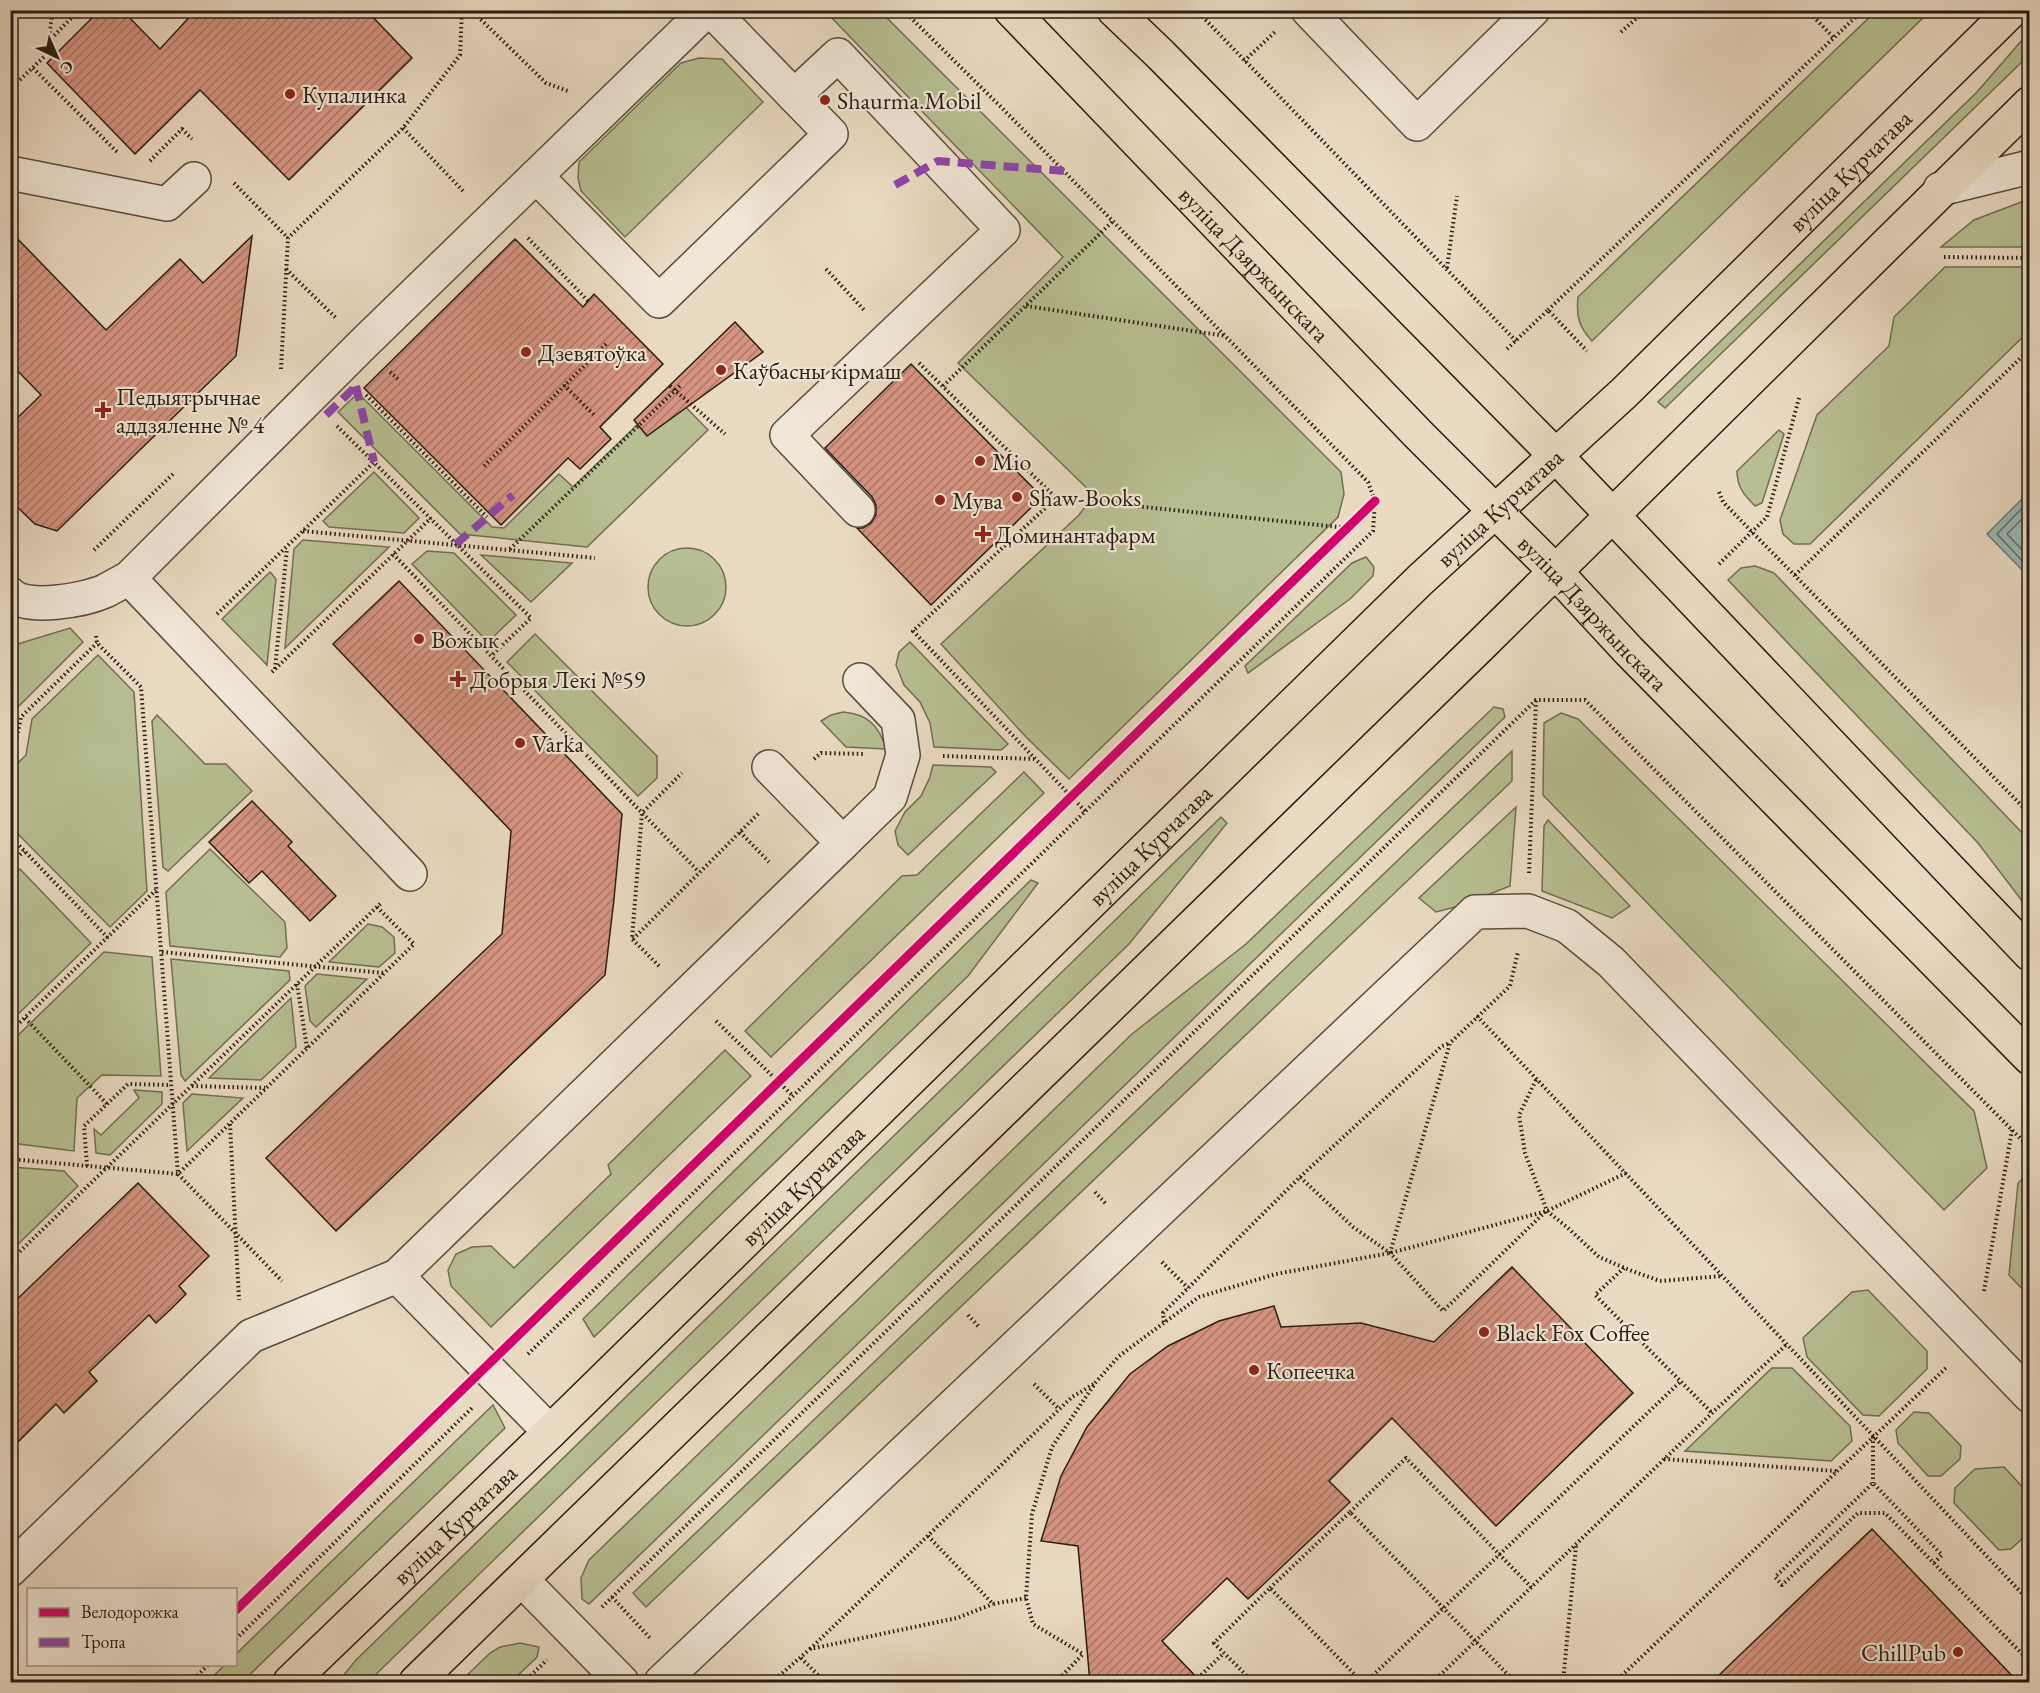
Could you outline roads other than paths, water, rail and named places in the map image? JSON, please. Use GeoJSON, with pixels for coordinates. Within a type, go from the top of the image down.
{"type":"FeatureCollection","features":[{"type":"Feature","properties":{"kind":"main road","name":"вуліца Дзяржынскага"},"geometry":{"type":"LineString","coordinates":[[1011,10],[1418,434],[2030,1058]]}},
{"type":"Feature","properties":{"kind":"main road"},"geometry":{"type":"LineString","coordinates":[[1114,10],[1555,455],[2030,954]]}},
{"type":"Feature","properties":{"kind":"main road","name":"вуліца Курчатава"},"geometry":{"type":"LineString","coordinates":[[290,1683],[550,1432],[1420,580],[1625,392],[2012,10]]}},
{"type":"Feature","properties":{"kind":"main road"},"geometry":{"type":"LineString","coordinates":[[416,1683],[1482,644],[1940,189],[2030,103]]}},
{"type":"Feature","properties":{"kind":"lane"},"geometry":{"type":"LineString","coordinates":[[12,599],[31,603],[65,601],[103,592],[129,578],[309,398],[536,176],[709,10],[831,134],[658,301],[536,176]]}},
{"type":"Feature","properties":{"kind":"lane"},"geometry":{"type":"LineString","coordinates":[[1295,18],[1417,124],[1533,10]]}},
{"type":"Feature","properties":{"kind":"lane"},"geometry":{"type":"LineString","coordinates":[[794,96],[838,55],[1003,230],[787,435],[858,510]]}},
{"type":"Feature","properties":{"kind":"lane"},"geometry":{"type":"LineString","coordinates":[[1940,189],[2030,167]]}},
{"type":"Feature","properties":{"kind":"lane"},"geometry":{"type":"LineString","coordinates":[[10,173],[167,204],[194,179]]}},
{"type":"Feature","properties":{"kind":"lane"},"geometry":{"type":"LineString","coordinates":[[129,578],[410,874]]}},
{"type":"Feature","properties":{"kind":"lane"},"geometry":{"type":"LineString","coordinates":[[10,1570],[251,1336],[397,1276],[890,797],[903,755],[898,720],[860,680]]}},
{"type":"Feature","properties":{"kind":"lane"},"geometry":{"type":"LineString","coordinates":[[769,767],[843,843]]}},
{"type":"Feature","properties":{"kind":"lane"},"geometry":{"type":"LineString","coordinates":[[661,1683],[1475,912],[1528,911],[1567,926],[1611,962],[2030,1396]]}},
{"type":"Feature","properties":{"kind":"lane"},"geometry":{"type":"LineString","coordinates":[[397,1276],[550,1432]]}},
{"type":"Feature","properties":{"kind":"lane"},"geometry":{"type":"LineString","coordinates":[[522,1580],[622,1683]]}},
{"type":"Feature","properties":{"kind":"water"},"geometry":{"type":"Polygon","coordinates":[[[2029,492],[2029,577],[1987,534],[2029,492]]]}},
{"type":"Feature","properties":{"kind":"place","name":"Купалинка"},"geometry":{"type":"Point","coordinates":[290,94]}},
{"type":"Feature","properties":{"kind":"place","name":"Shaurma.Mobil"},"geometry":{"type":"Point","coordinates":[825,100]}},
{"type":"Feature","properties":{"kind":"place","name":"Дзевятоўка"},"geometry":{"type":"Point","coordinates":[526,352]}},
{"type":"Feature","properties":{"kind":"place","name":"Каўбасны кірмаш"},"geometry":{"type":"Point","coordinates":[721,370]}},
{"type":"Feature","properties":{"kind":"place","name":"Педыятрычнае аддзяленне № 4"},"geometry":{"type":"Point","coordinates":[103,410]}},
{"type":"Feature","properties":{"kind":"place","name":"Mio"},"geometry":{"type":"Point","coordinates":[980,461]}},
{"type":"Feature","properties":{"kind":"place","name":"Shaw-Books"},"geometry":{"type":"Point","coordinates":[1017,497]}},
{"type":"Feature","properties":{"kind":"place","name":"Мува"},"geometry":{"type":"Point","coordinates":[940,500]}},
{"type":"Feature","properties":{"kind":"place","name":"Доминантафарм"},"geometry":{"type":"Point","coordinates":[983,534]}},
{"type":"Feature","properties":{"kind":"place","name":"Вожык"},"geometry":{"type":"Point","coordinates":[419,639]}},
{"type":"Feature","properties":{"kind":"place","name":"Добрыя Лекі №59"},"geometry":{"type":"Point","coordinates":[458,679]}},
{"type":"Feature","properties":{"kind":"place","name":"Varka"},"geometry":{"type":"Point","coordinates":[520,743]}},
{"type":"Feature","properties":{"kind":"place","name":"Black Fox Coffee"},"geometry":{"type":"Point","coordinates":[1484,1332]}},
{"type":"Feature","properties":{"kind":"place","name":"Копеечка"},"geometry":{"type":"Point","coordinates":[1254,1370]}},
{"type":"Feature","properties":{"kind":"place","name":"ChillPub"},"geometry":{"type":"Point","coordinates":[1958,1652]}}]}
